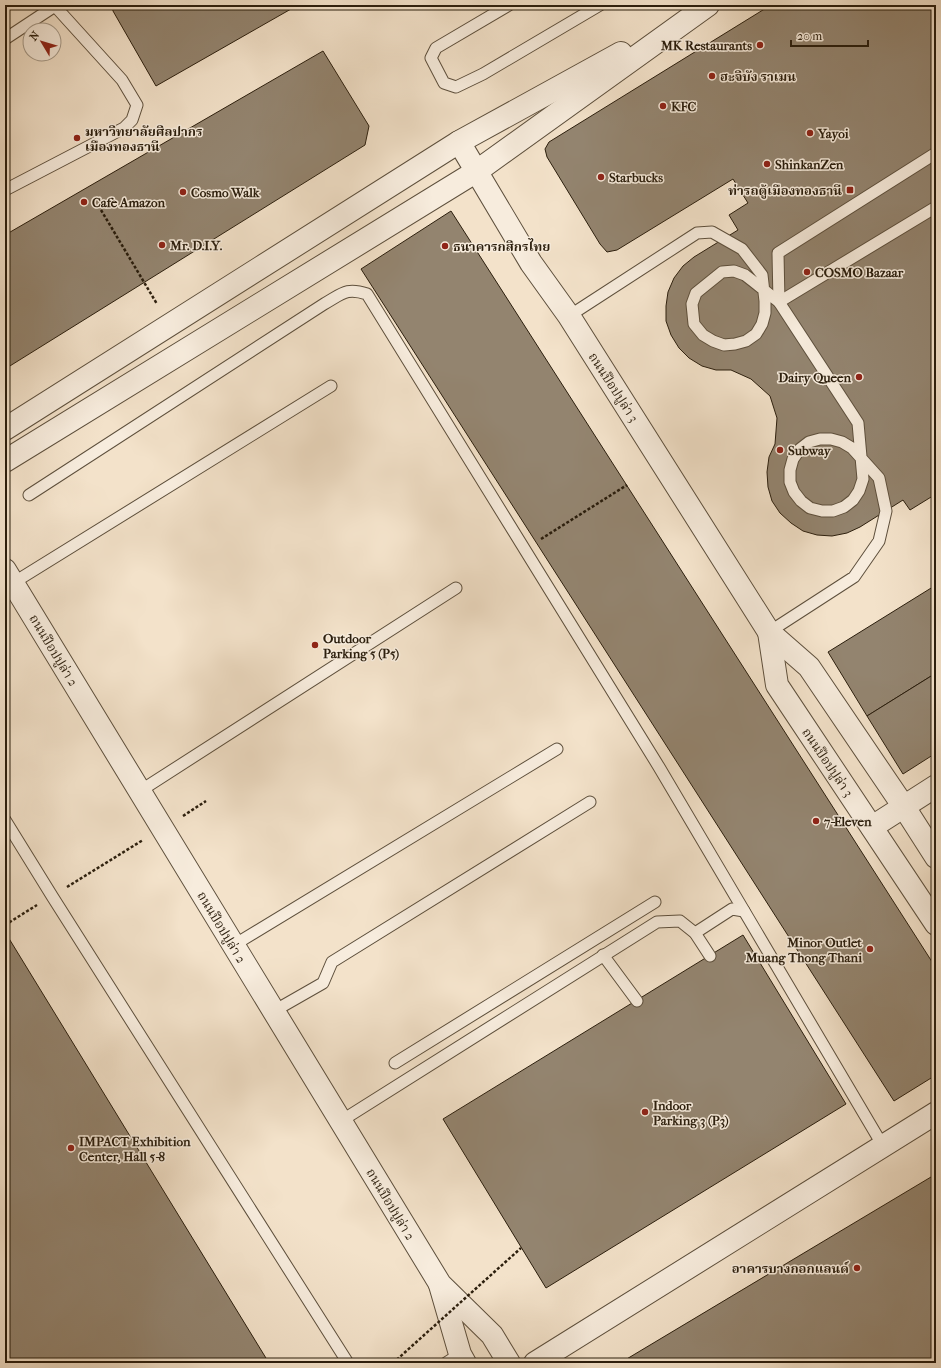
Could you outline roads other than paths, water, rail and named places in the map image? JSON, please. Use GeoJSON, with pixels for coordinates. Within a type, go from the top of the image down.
{"type":"FeatureCollection","features":[{"type":"Feature","properties":{"kind":"street"},"geometry":{"type":"LineString","coordinates":[[5,429],[459,142],[708,5]]}},
{"type":"Feature","properties":{"kind":"street"},"geometry":{"type":"LineString","coordinates":[[5,461],[477,171],[708,5]]}},
{"type":"Feature","properties":{"kind":"street","name":"ถนนป๊อปปูล่า 3"},"geometry":{"type":"LineString","coordinates":[[459,142],[530,263],[569,316],[769,632],[810,667],[904,806],[936,857]]}},
{"type":"Feature","properties":{"kind":"street","name":"ถนนป๊อปปูล่า 2"},"geometry":{"type":"LineString","coordinates":[[9,577],[440,1284],[492,1335],[509,1363]]}},
{"type":"Feature","properties":{"kind":"street","name":"ถนนป๊อปปูล่า 3"},"geometry":{"type":"LineString","coordinates":[[769,632],[777,685],[936,924]]}},
{"type":"Feature","properties":{"kind":"street"},"geometry":{"type":"LineString","coordinates":[[872,827],[936,786]]}},
{"type":"Feature","properties":{"kind":"street"},"geometry":{"type":"LineString","coordinates":[[535,1363],[936,1113]]}},
{"type":"Feature","properties":{"kind":"street","name":"ถนนป๊อปปูล่า 2"},"geometry":{"type":"LineString","coordinates":[[440,1284],[457,1360]]}},
{"type":"Feature","properties":{"kind":"lane"},"geometry":{"type":"LineString","coordinates":[[509,5],[436,48],[431,58],[444,83],[456,87],[483,74],[600,5]]}},
{"type":"Feature","properties":{"kind":"lane"},"geometry":{"type":"LineString","coordinates":[[5,39],[54,6],[122,80],[137,105],[132,120],[124,128],[5,190]]}},
{"type":"Feature","properties":{"kind":"lane"},"geometry":{"type":"LineString","coordinates":[[779,302],[778,253],[936,153]]}},
{"type":"Feature","properties":{"kind":"lane"},"geometry":{"type":"LineString","coordinates":[[779,302],[936,207]]}},
{"type":"Feature","properties":{"kind":"lane"},"geometry":{"type":"LineString","coordinates":[[569,316],[697,233],[712,232],[742,249],[762,275],[764,288],[764,295],[765,301],[765,313],[762,324],[756,334],[746,341],[736,344],[724,345],[713,341],[703,335],[694,324],[692,304],[696,293],[722,272],[734,271],[745,275],[754,282],[759,286],[764,290],[779,302],[858,423],[860,438],[860,446],[861,453],[862,461],[863,479],[860,490],[853,500],[844,507],[833,511],[822,511],[810,508],[801,502],[794,492],[790,482],[790,470],[793,459],[809,442],[831,438],[852,448],[856,453],[861,458],[866,463],[879,478],[886,510],[879,541],[854,578],[769,632]]}},
{"type":"Feature","properties":{"kind":"lane"},"geometry":{"type":"LineString","coordinates":[[29,495],[324,304],[346,291],[356,290],[367,294],[620,702],[883,1146]]}},
{"type":"Feature","properties":{"kind":"lane"},"geometry":{"type":"LineString","coordinates":[[9,577],[331,386]]}},
{"type":"Feature","properties":{"kind":"lane"},"geometry":{"type":"LineString","coordinates":[[140,791],[456,588]]}},
{"type":"Feature","properties":{"kind":"lane"},"geometry":{"type":"LineString","coordinates":[[234,945],[556,749]]}},
{"type":"Feature","properties":{"kind":"lane"},"geometry":{"type":"LineString","coordinates":[[274,1011],[323,983],[332,962],[590,802]]}},
{"type":"Feature","properties":{"kind":"lane"},"geometry":{"type":"LineString","coordinates":[[5,820],[348,1363]]}},
{"type":"Feature","properties":{"kind":"lane"},"geometry":{"type":"LineString","coordinates":[[395,1063],[655,902]]}},
{"type":"Feature","properties":{"kind":"lane"},"geometry":{"type":"LineString","coordinates":[[695,933],[732,909],[744,911]]}},
{"type":"Feature","properties":{"kind":"lane"},"geometry":{"type":"LineString","coordinates":[[341,1121],[657,922],[680,921],[695,933],[710,956]]}},
{"type":"Feature","properties":{"kind":"lane"},"geometry":{"type":"LineString","coordinates":[[604,955],[637,1001]]}},
{"type":"Feature","properties":{"kind":"place","name":"MK Restaurants"},"geometry":{"type":"Point","coordinates":[760,45]}},
{"type":"Feature","properties":{"kind":"place","name":"ฮะจิบัง ราเมน"},"geometry":{"type":"Point","coordinates":[712,76]}},
{"type":"Feature","properties":{"kind":"place","name":"KFC"},"geometry":{"type":"Point","coordinates":[663,106]}},
{"type":"Feature","properties":{"kind":"place","name":"Yayoi"},"geometry":{"type":"Point","coordinates":[810,133]}},
{"type":"Feature","properties":{"kind":"place","name":"มหาวิทยาลัยศิลปากร เมืองทองธานี"},"geometry":{"type":"Point","coordinates":[77,138]}},
{"type":"Feature","properties":{"kind":"place","name":"ShinkanZen"},"geometry":{"type":"Point","coordinates":[767,164]}},
{"type":"Feature","properties":{"kind":"place","name":"Starbucks"},"geometry":{"type":"Point","coordinates":[601,177]}},
{"type":"Feature","properties":{"kind":"place","name":"ท่ารถตู้เมืองทองธานี"},"geometry":{"type":"Point","coordinates":[850,190]}},
{"type":"Feature","properties":{"kind":"place","name":"Cosmo Walk"},"geometry":{"type":"Point","coordinates":[183,192]}},
{"type":"Feature","properties":{"kind":"place","name":"Cafe Amazon"},"geometry":{"type":"Point","coordinates":[84,202]}},
{"type":"Feature","properties":{"kind":"place","name":"Mr. D.I.Y."},"geometry":{"type":"Point","coordinates":[162,245]}},
{"type":"Feature","properties":{"kind":"place","name":"ธนาคารกสิกรไทย"},"geometry":{"type":"Point","coordinates":[445,246]}},
{"type":"Feature","properties":{"kind":"place","name":"COSMO Bazaar"},"geometry":{"type":"Point","coordinates":[807,272]}},
{"type":"Feature","properties":{"kind":"place","name":"Dairy Queen"},"geometry":{"type":"Point","coordinates":[859,377]}},
{"type":"Feature","properties":{"kind":"place","name":"Subway"},"geometry":{"type":"Point","coordinates":[780,450]}},
{"type":"Feature","properties":{"kind":"place","name":"Outdoor Parking 5 (P5)"},"geometry":{"type":"Point","coordinates":[315,645]}},
{"type":"Feature","properties":{"kind":"place","name":"7-Eleven"},"geometry":{"type":"Point","coordinates":[816,821]}},
{"type":"Feature","properties":{"kind":"place","name":"Minor Outlet Muang Thong Thani"},"geometry":{"type":"Point","coordinates":[870,949]}},
{"type":"Feature","properties":{"kind":"place","name":"Indoor Parking 3 (P3)"},"geometry":{"type":"Point","coordinates":[645,1112]}},
{"type":"Feature","properties":{"kind":"place","name":"IMPACT Exhibition Center, Hall 5-8"},"geometry":{"type":"Point","coordinates":[71,1148]}},
{"type":"Feature","properties":{"kind":"place","name":"อาคารบางกอกแลนด์"},"geometry":{"type":"Point","coordinates":[857,1268]}}]}
